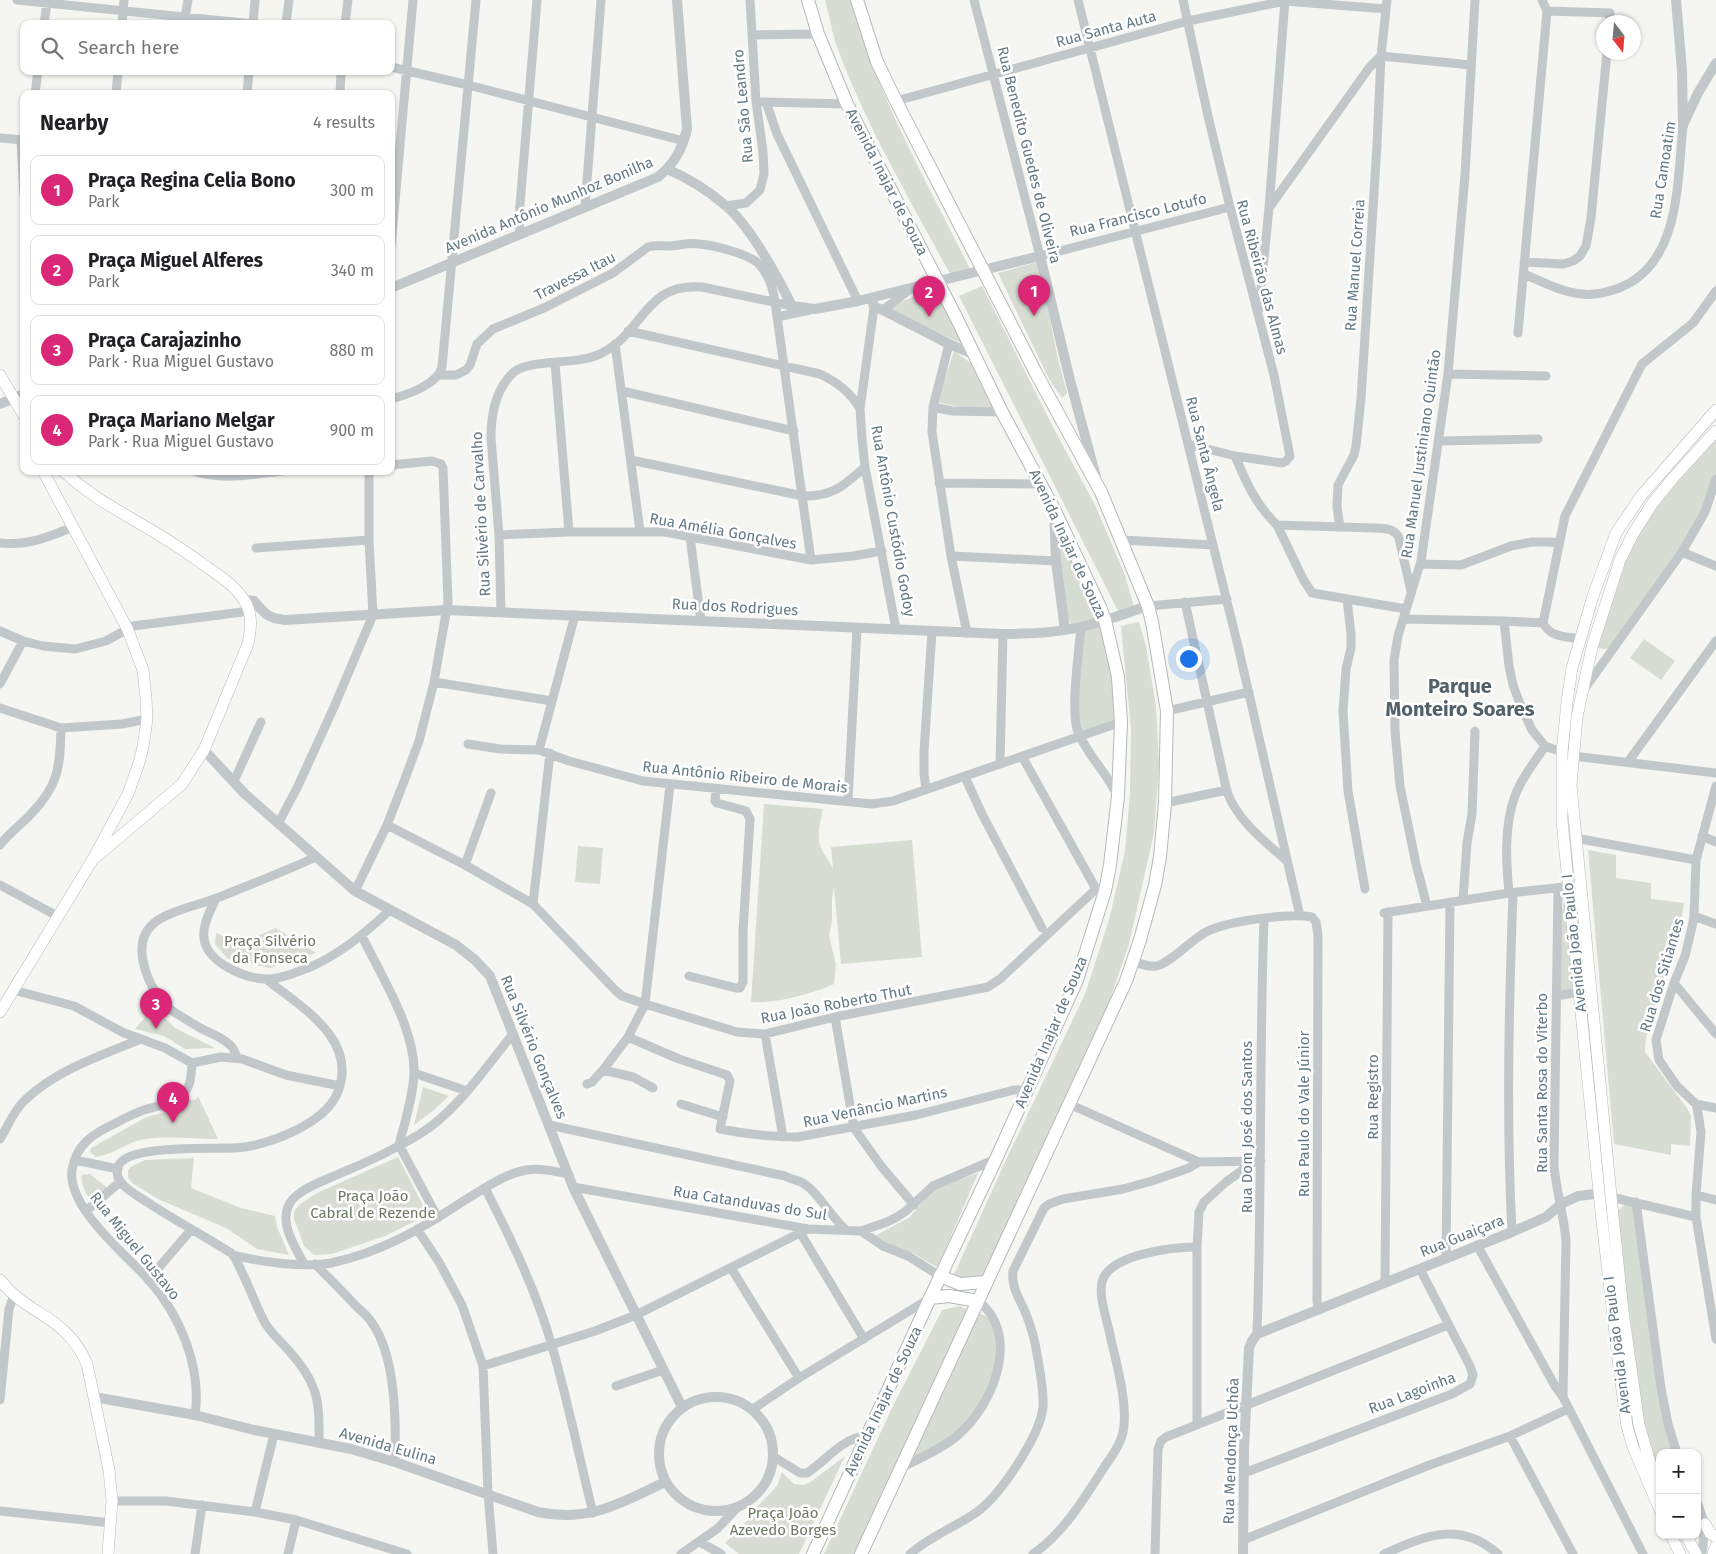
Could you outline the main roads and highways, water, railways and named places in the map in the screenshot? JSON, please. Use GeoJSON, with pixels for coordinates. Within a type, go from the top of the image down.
{"type":"FeatureCollection","features":[{"type":"Feature","properties":{"kind":"main road","name":"Avenida Inajar de Souza"},"geometry":{"type":"LineString","coordinates":[[808,0],[818,34],[847,104],[1002,412],[1078,557],[1105,620],[1118,677],[1120,722],[1118,796],[1110,865],[1101,890],[1077,980],[813,1554]]}},
{"type":"Feature","properties":{"kind":"main road"},"geometry":{"type":"LineString","coordinates":[[857,0],[877,62],[896,101],[1052,404],[1101,492],[1122,540],[1148,606],[1166,710],[1165,803],[1160,857],[1157,876],[1133,961],[1114,1010],[861,1554]]}},
{"type":"Feature","properties":{"kind":"main road"},"geometry":{"type":"LineString","coordinates":[[0,375],[14,393],[20,407]]}},
{"type":"Feature","properties":{"kind":"main road","name":"Avenida João Paulo I"},"geometry":{"type":"LineString","coordinates":[[1656,1474],[1650,1462],[1639,1425],[1605,1196],[1564,887],[1562,752],[1569,685],[1579,644],[1597,583],[1616,534],[1641,496],[1716,410]]}},
{"type":"Feature","properties":{"kind":"main road"},"geometry":{"type":"LineString","coordinates":[[1698,430],[1704,428],[1716,431]]}},
{"type":"Feature","properties":{"kind":"main road","name":"Avenida João Paulo I"},"geometry":{"type":"LineString","coordinates":[[1656,1501],[1641,1468],[1627,1426],[1620,1376],[1584,920],[1575,838],[1572,786],[1573,756],[1577,717],[1589,661],[1612,582],[1633,534],[1657,497],[1716,431]]}},
{"type":"Feature","properties":{"kind":"main road"},"geometry":{"type":"LineString","coordinates":[[0,1012],[59,917],[128,794],[139,763],[147,719],[143,670],[127,628],[46,475]]}},
{"type":"Feature","properties":{"kind":"main road"},"geometry":{"type":"LineString","coordinates":[[67,475],[106,504],[140,523],[196,559],[236,589],[250,611],[248,644],[204,750],[182,784],[93,859]]}},
{"type":"Feature","properties":{"kind":"main road"},"geometry":{"type":"LineString","coordinates":[[55,495],[58,482],[65,479],[73,481]]}},
{"type":"Feature","properties":{"kind":"main road"},"geometry":{"type":"LineString","coordinates":[[114,819],[119,827],[129,829]]}},
{"type":"Feature","properties":{"kind":"main road"},"geometry":{"type":"LineString","coordinates":[[1564,887],[1574,890],[1578,910],[1584,920]]}},
{"type":"Feature","properties":{"kind":"main road"},"geometry":{"type":"LineString","coordinates":[[940,1276],[960,1284],[986,1282]]}},
{"type":"Feature","properties":{"kind":"main road"},"geometry":{"type":"LineString","coordinates":[[0,1280],[14,1295],[57,1323],[73,1339],[81,1350],[87,1364],[109,1470],[112,1501],[108,1554]]}},
{"type":"Feature","properties":{"kind":"main road"},"geometry":{"type":"LineString","coordinates":[[930,1298],[949,1296],[978,1301]]}},
{"type":"Feature","properties":{"kind":"main road"},"geometry":{"type":"LineString","coordinates":[[1705,1524],[1710,1533],[1716,1536]]}},
{"type":"Feature","properties":{"kind":"main road"},"geometry":{"type":"LineString","coordinates":[[1673,1539],[1680,1554]]}},
{"type":"Feature","properties":{"kind":"main road"},"geometry":{"type":"LineString","coordinates":[[1688,1539],[1696,1554]]}},
{"type":"Feature","properties":{"kind":"main road"},"geometry":{"type":"LineString","coordinates":[[1713,1554],[1716,1546]]}},
{"type":"Feature","properties":{"kind":"place","name":"Praça Regina Celia Bono"},"geometry":{"type":"Point","coordinates":[1034,316]}},
{"type":"Feature","properties":{"kind":"place","name":"Praça Miguel Alferes"},"geometry":{"type":"Point","coordinates":[929,317]}},
{"type":"Feature","properties":{"kind":"place","name":"Praça Carajazinho"},"geometry":{"type":"Point","coordinates":[156,1029]}},
{"type":"Feature","properties":{"kind":"place","name":"Praça Mariano Melgar"},"geometry":{"type":"Point","coordinates":[173,1123]}},
{"type":"Feature","properties":{"kind":"district","name":"Parque Monteiro Soares"},"geometry":{"type":"Point","coordinates":[1460,698]}},
{"type":"Feature","properties":{"kind":"park label","name":"Praça Silvério da Fonseca"},"geometry":{"type":"Point","coordinates":[270,950]}},
{"type":"Feature","properties":{"kind":"park label","name":"Praça João Cabral de Rezende"},"geometry":{"type":"Point","coordinates":[373,1204]}},
{"type":"Feature","properties":{"kind":"park label","name":"Praça João Azevedo Borges"},"geometry":{"type":"Point","coordinates":[783,1522]}}]}
